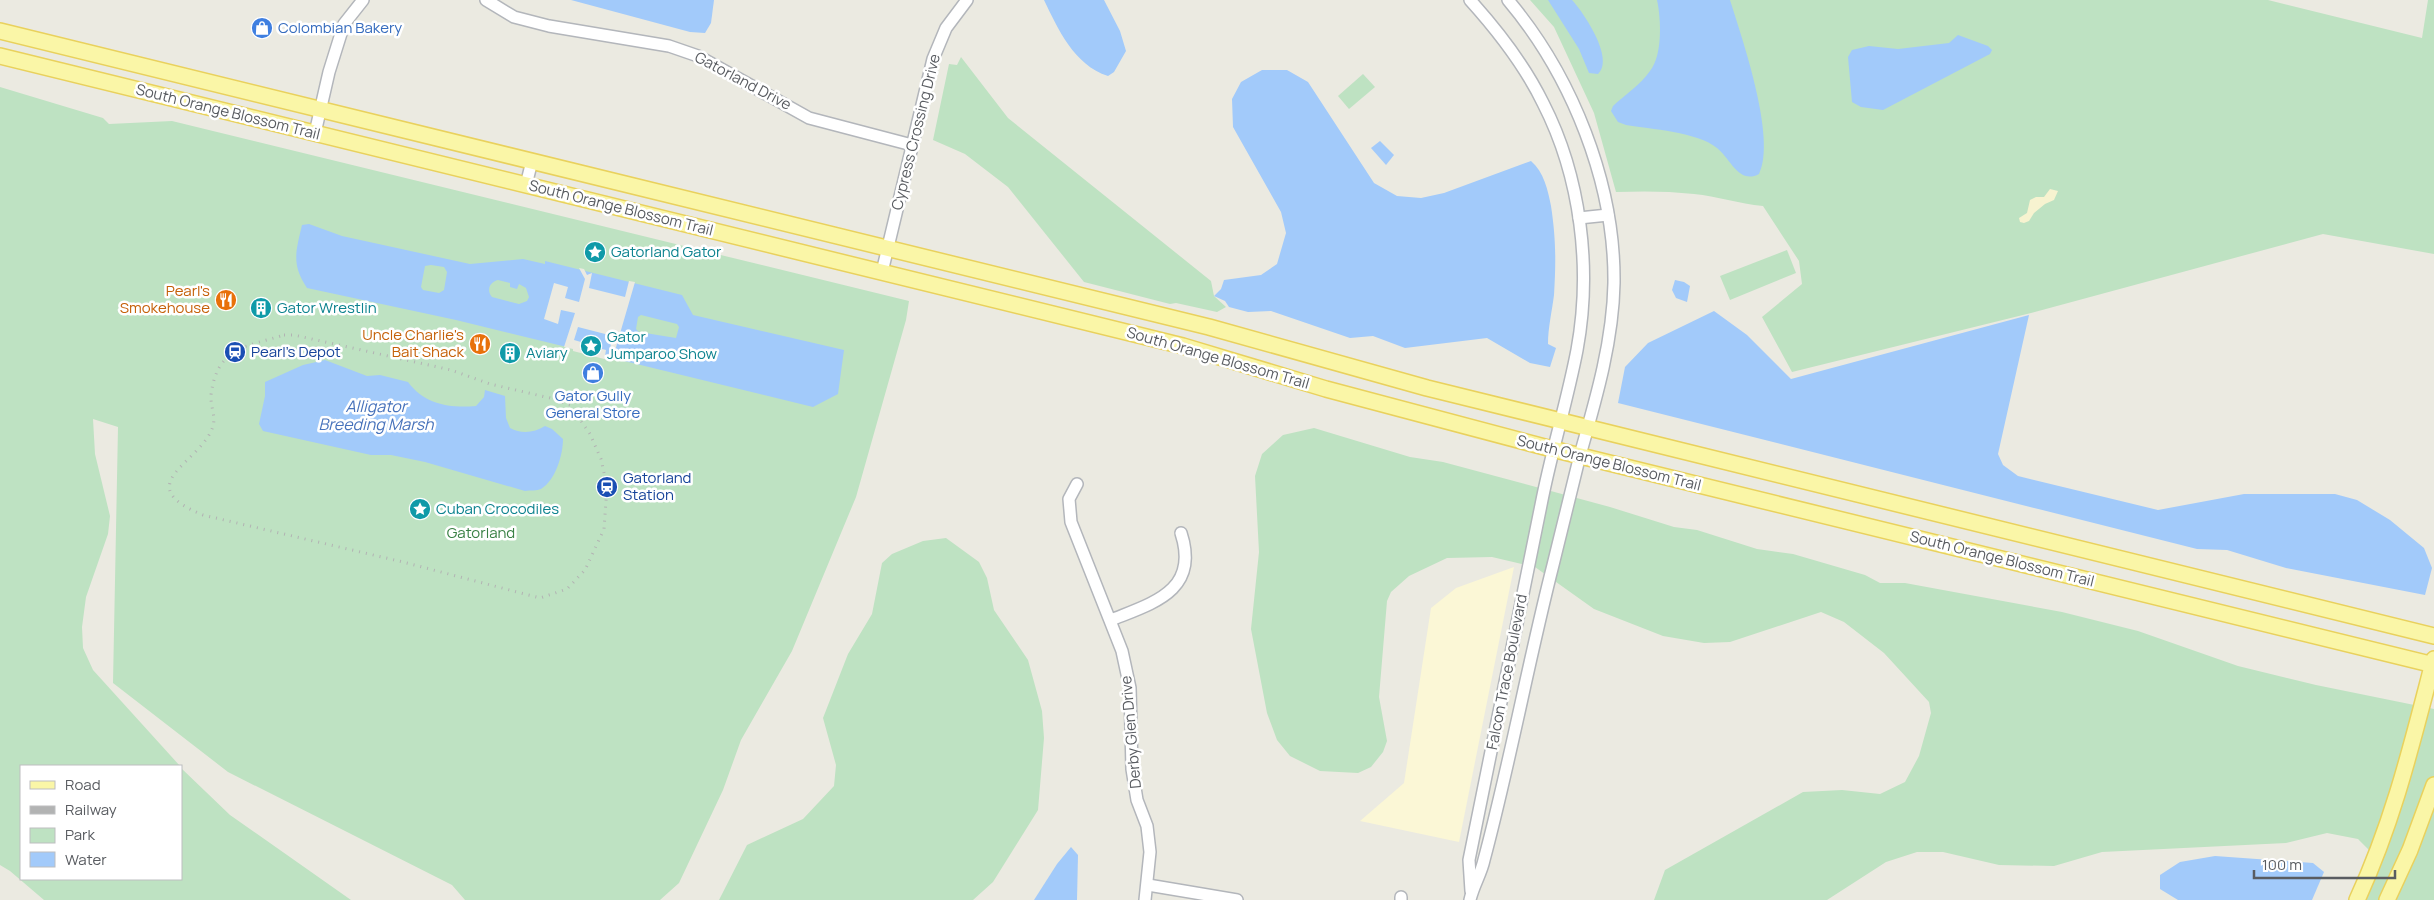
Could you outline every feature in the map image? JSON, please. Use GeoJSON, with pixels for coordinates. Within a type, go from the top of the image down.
{"type":"FeatureCollection","features":[{"type":"Feature","properties":{"kind":"main road","name":"South Orange Blossom Trail"},"geometry":{"type":"LineString","coordinates":[[0,31],[1209,327],[1427,388],[2434,636]]}},
{"type":"Feature","properties":{"kind":"main road","name":"South Orange Blossom Trail"},"geometry":{"type":"LineString","coordinates":[[0,56],[1184,346],[1352,397],[1580,456],[2434,663]]}},
{"type":"Feature","properties":{"kind":"main road"},"geometry":{"type":"LineString","coordinates":[[2357,900],[2390,820],[2410,757],[2434,663]]}},
{"type":"Feature","properties":{"kind":"main road"},"geometry":{"type":"LineString","coordinates":[[2387,900],[2410,850],[2434,785]]}},
{"type":"Feature","properties":{"kind":"street"},"geometry":{"type":"LineString","coordinates":[[314,133],[344,24],[363,0]]}},
{"type":"Feature","properties":{"kind":"street","name":"Gatorland Drive"},"geometry":{"type":"LineString","coordinates":[[486,0],[514,17],[669,46],[698,56],[809,118],[912,145]]}},
{"type":"Feature","properties":{"kind":"street","name":"Cypress Crossing Drive"},"geometry":{"type":"LineString","coordinates":[[882,272],[934,59],[946,28],[967,0]]}},
{"type":"Feature","properties":{"kind":"street","name":"Falcon Trace Boulevard"},"geometry":{"type":"LineString","coordinates":[[1470,0],[1500,34],[1543,103],[1564,155],[1579,218],[1584,284],[1577,351],[1552,449],[1469,860],[1470,897]]}},
{"type":"Feature","properties":{"kind":"street","name":"Falcon Trace Boulevard"},"geometry":{"type":"LineString","coordinates":[[1470,897],[1484,863],[1533,643],[1588,428],[1610,321],[1614,282],[1608,215],[1595,162],[1579,114],[1558,71],[1521,15],[1508,0]]}},
{"type":"Feature","properties":{"kind":"street"},"geometry":{"type":"LineString","coordinates":[[526,185],[532,161]]}},
{"type":"Feature","properties":{"kind":"street"},"geometry":{"type":"LineString","coordinates":[[1579,218],[1608,215]]}},
{"type":"Feature","properties":{"kind":"street","name":"Derby Glen Drive"},"geometry":{"type":"LineString","coordinates":[[1076,484],[1069,499],[1070,522],[1111,620],[1122,651],[1130,688],[1132,768],[1137,800],[1147,826],[1150,852],[1145,900]]}},
{"type":"Feature","properties":{"kind":"street"},"geometry":{"type":"LineString","coordinates":[[1111,620],[1158,601],[1170,594],[1178,584],[1186,550],[1181,533]]}},
{"type":"Feature","properties":{"kind":"street"},"geometry":{"type":"LineString","coordinates":[[1148,885],[1237,900]]}},
{"type":"Feature","properties":{"kind":"shaded area"},"geometry":{"type":"Polygon","coordinates":[[[1514,567],[1459,842],[1360,821],[1404,783],[1431,608],[1456,588],[1514,567]]]}},
{"type":"Feature","properties":{"kind":"green space"},"geometry":{"type":"Polygon","coordinates":[[[1530,0],[2268,0],[2422,38],[2428,0],[2434,0],[2434,254],[2323,234],[2031,313],[1792,372],[1762,317],[1802,284],[1799,261],[1763,206],[1684,193],[1616,192],[1594,113],[1554,27],[1530,0]]]}},
{"type":"Feature","properties":{"kind":"green space"},"geometry":{"type":"Polygon","coordinates":[[[961,57],[1008,118],[1211,281],[1214,296],[1226,307],[1217,312],[1176,303],[1170,304],[1084,282],[1008,187],[965,154],[933,140],[949,64],[957,65],[961,57]]]}},
{"type":"Feature","properties":{"kind":"green space"},"geometry":{"type":"Polygon","coordinates":[[[1363,74],[1375,87],[1349,109],[1338,96],[1363,74]]]}},
{"type":"Feature","properties":{"kind":"green space","name":"Gatorland"},"geometry":{"type":"Polygon","coordinates":[[[0,87],[103,118],[109,124],[172,121],[909,301],[906,320],[856,497],[792,651],[741,740],[723,790],[679,883],[660,900],[465,900],[452,885],[228,772],[113,683],[118,427],[93,419],[95,454],[110,516],[108,534],[86,597],[82,627],[83,648],[93,670],[179,765],[20,765],[20,880],[0,865],[0,87]]]}},
{"type":"Feature","properties":{"kind":"green space"},"geometry":{"type":"Polygon","coordinates":[[[1787,250],[1796,273],[1730,300],[1720,276],[1787,250]]]}},
{"type":"Feature","properties":{"kind":"green space"},"geometry":{"type":"Polygon","coordinates":[[[1314,428],[1410,457],[1443,462],[1610,507],[1674,527],[1697,530],[1757,549],[1793,554],[1865,575],[1880,583],[1905,583],[2062,612],[2138,631],[2238,666],[2316,685],[2434,709],[2434,900],[2358,900],[2371,852],[2358,839],[2327,833],[2286,843],[2102,852],[2054,866],[1999,865],[1943,852],[1917,852],[1886,862],[1827,900],[1654,900],[1665,870],[1803,792],[1842,790],[1880,794],[1905,782],[1919,756],[1931,713],[1929,702],[1884,653],[1844,622],[1821,612],[1730,642],[1704,643],[1663,636],[1594,609],[1535,567],[1492,557],[1447,558],[1409,576],[1391,592],[1387,601],[1379,697],[1387,741],[1383,752],[1371,767],[1358,773],[1320,771],[1290,756],[1277,740],[1267,713],[1251,629],[1259,552],[1255,476],[1262,454],[1283,435],[1314,428]]]}},
{"type":"Feature","properties":{"kind":"green space"},"geometry":{"type":"Polygon","coordinates":[[[946,538],[979,562],[987,578],[994,610],[1028,660],[1042,711],[1044,738],[1038,810],[993,882],[973,900],[719,900],[747,845],[803,819],[834,786],[836,765],[823,718],[848,654],[872,614],[882,563],[892,554],[923,541],[946,538]]]}},
{"type":"Feature","properties":{"kind":"green space","name":"Gatorland"},"geometry":{"type":"Polygon","coordinates":[[[182,769],[230,815],[351,900],[44,900],[21,880],[182,880],[182,769]]]}},
{"type":"Feature","properties":{"kind":"sand"},"geometry":{"type":"Polygon","coordinates":[[[2050,189],[2058,191],[2054,200],[2045,204],[2034,213],[2029,221],[2020,222],[2019,218],[2027,213],[2030,200],[2036,197],[2044,197],[2050,189]]]}},
{"type":"Feature","properties":{"kind":"water"},"geometry":{"type":"Polygon","coordinates":[[[571,0],[714,0],[711,23],[705,33],[690,32],[571,0]]]}},
{"type":"Feature","properties":{"kind":"water"},"geometry":{"type":"Polygon","coordinates":[[[1044,0],[1104,0],[1120,31],[1126,51],[1114,72],[1108,76],[1096,71],[1076,55],[1061,34],[1044,0]]]}},
{"type":"Feature","properties":{"kind":"water"},"geometry":{"type":"Polygon","coordinates":[[[1548,0],[1572,0],[1584,15],[1596,36],[1603,58],[1602,67],[1598,74],[1589,73],[1579,49],[1548,0]]]}},
{"type":"Feature","properties":{"kind":"water"},"geometry":{"type":"Polygon","coordinates":[[[1657,0],[1730,0],[1756,88],[1761,114],[1764,137],[1763,158],[1759,174],[1746,176],[1740,173],[1722,152],[1698,138],[1626,125],[1618,122],[1611,111],[1613,106],[1642,80],[1654,64],[1660,36],[1657,0]]]}},
{"type":"Feature","properties":{"kind":"water"},"geometry":{"type":"Polygon","coordinates":[[[1958,35],[1988,46],[1992,50],[1990,54],[1883,110],[1861,107],[1852,102],[1848,57],[1852,50],[1869,46],[1898,49],[1949,43],[1958,35]]]}},
{"type":"Feature","properties":{"kind":"water"},"geometry":{"type":"Polygon","coordinates":[[[1262,70],[1287,70],[1308,82],[1374,183],[1397,196],[1421,198],[1444,193],[1531,161],[1535,165],[1545,182],[1551,206],[1555,240],[1554,295],[1548,344],[1556,348],[1550,367],[1530,363],[1487,338],[1405,348],[1373,336],[1350,338],[1271,311],[1248,312],[1229,307],[1225,301],[1214,296],[1221,289],[1224,280],[1261,275],[1277,264],[1286,233],[1281,212],[1233,127],[1232,99],[1241,82],[1262,70]]]}},
{"type":"Feature","properties":{"kind":"water"},"geometry":{"type":"Polygon","coordinates":[[[1380,141],[1394,155],[1386,165],[1371,148],[1380,141]]]}},
{"type":"Feature","properties":{"kind":"water"},"geometry":{"type":"Polygon","coordinates":[[[309,224],[342,236],[470,264],[523,259],[545,264],[545,261],[682,295],[693,315],[844,350],[838,394],[813,407],[456,320],[307,288],[299,272],[296,257],[302,225],[309,224]],[[425,266],[421,287],[423,290],[439,293],[444,290],[447,272],[444,267],[425,266]],[[495,281],[489,289],[492,297],[519,304],[527,301],[529,297],[526,288],[519,284],[517,289],[510,287],[510,283],[495,281]],[[641,315],[638,317],[636,329],[639,332],[676,338],[679,327],[677,324],[641,315]]]}},
{"type":"Feature","properties":{"kind":"water"},"geometry":{"type":"Polygon","coordinates":[[[1675,280],[1690,286],[1687,302],[1676,298],[1672,290],[1675,280]]]}},
{"type":"Feature","properties":{"kind":"water"},"geometry":{"type":"Polygon","coordinates":[[[1714,311],[1747,335],[1791,379],[2029,315],[1998,454],[2003,465],[2018,476],[2158,510],[2244,494],[2335,494],[2357,500],[2390,520],[2424,548],[2432,568],[2425,595],[2286,568],[2227,550],[2197,549],[1618,403],[1625,367],[1648,343],[1714,311]]]}},
{"type":"Feature","properties":{"kind":"water","name":"Alligator Breeding Marsh"},"geometry":{"type":"Polygon","coordinates":[[[325,360],[367,376],[380,375],[408,382],[422,396],[448,405],[476,406],[484,397],[485,390],[505,396],[506,418],[510,428],[528,432],[545,426],[552,429],[563,439],[562,452],[555,473],[551,480],[541,489],[525,491],[425,462],[391,455],[371,455],[263,431],[259,424],[265,396],[265,382],[303,365],[325,360]]]}},
{"type":"Feature","properties":{"kind":"water"},"geometry":{"type":"Polygon","coordinates":[[[1071,847],[1078,855],[1077,900],[1034,900],[1057,864],[1071,847]]]}},
{"type":"Feature","properties":{"kind":"water"},"geometry":{"type":"Polygon","coordinates":[[[2215,856],[2313,863],[2324,872],[2312,900],[2178,900],[2160,889],[2160,875],[2180,862],[2215,856]]]}},
{"type":"Feature","properties":{"kind":"pier"},"geometry":{"type":"Polygon","coordinates":[[[579,268],[584,269],[587,275],[592,273],[589,288],[625,297],[629,281],[635,282],[612,361],[564,347],[575,313],[561,310],[558,324],[544,319],[554,283],[568,287],[565,298],[579,302],[585,279],[579,268]],[[578,327],[574,340],[581,342],[583,350],[589,352],[593,340],[592,352],[598,354],[602,349],[606,350],[605,356],[608,357],[613,336],[578,327]]]}},
{"type":"Feature","properties":{"kind":"railway"},"geometry":{"type":"LineString","coordinates":[[284,335],[294,335],[451,370],[490,384],[550,398],[570,405],[590,434],[601,459],[607,487],[604,529],[585,570],[567,589],[540,598],[403,562],[203,515],[181,504],[171,493],[170,483],[175,473],[206,439],[213,426],[214,418],[211,395],[214,379],[219,367],[226,358],[245,347],[284,335]]}},
{"type":"Feature","properties":{"kind":"place","name":"Colombian Bakery"},"geometry":{"type":"Point","coordinates":[262,28]}},
{"type":"Feature","properties":{"kind":"place","name":"Gatorland Gator"},"geometry":{"type":"Point","coordinates":[595,252]}},
{"type":"Feature","properties":{"kind":"place","name":"Pearl's Smokehouse"},"geometry":{"type":"Point","coordinates":[226,300]}},
{"type":"Feature","properties":{"kind":"place","name":"Gator Wrestlin"},"geometry":{"type":"Point","coordinates":[261,308]}},
{"type":"Feature","properties":{"kind":"place","name":"Uncle Charlie's Bait Shack"},"geometry":{"type":"Point","coordinates":[480,344]}},
{"type":"Feature","properties":{"kind":"place","name":"Gator Jumparoo Show"},"geometry":{"type":"Point","coordinates":[591,346]}},
{"type":"Feature","properties":{"kind":"place","name":"Pearl's Depot"},"geometry":{"type":"Point","coordinates":[235,352]}},
{"type":"Feature","properties":{"kind":"place","name":"Aviary"},"geometry":{"type":"Point","coordinates":[510,353]}},
{"type":"Feature","properties":{"kind":"place","name":"Gator Gully General Store"},"geometry":{"type":"Point","coordinates":[593,373]}},
{"type":"Feature","properties":{"kind":"place","name":"Gatorland Station"},"geometry":{"type":"Point","coordinates":[607,487]}},
{"type":"Feature","properties":{"kind":"place","name":"Cuban Crocodiles"},"geometry":{"type":"Point","coordinates":[420,509]}}]}
